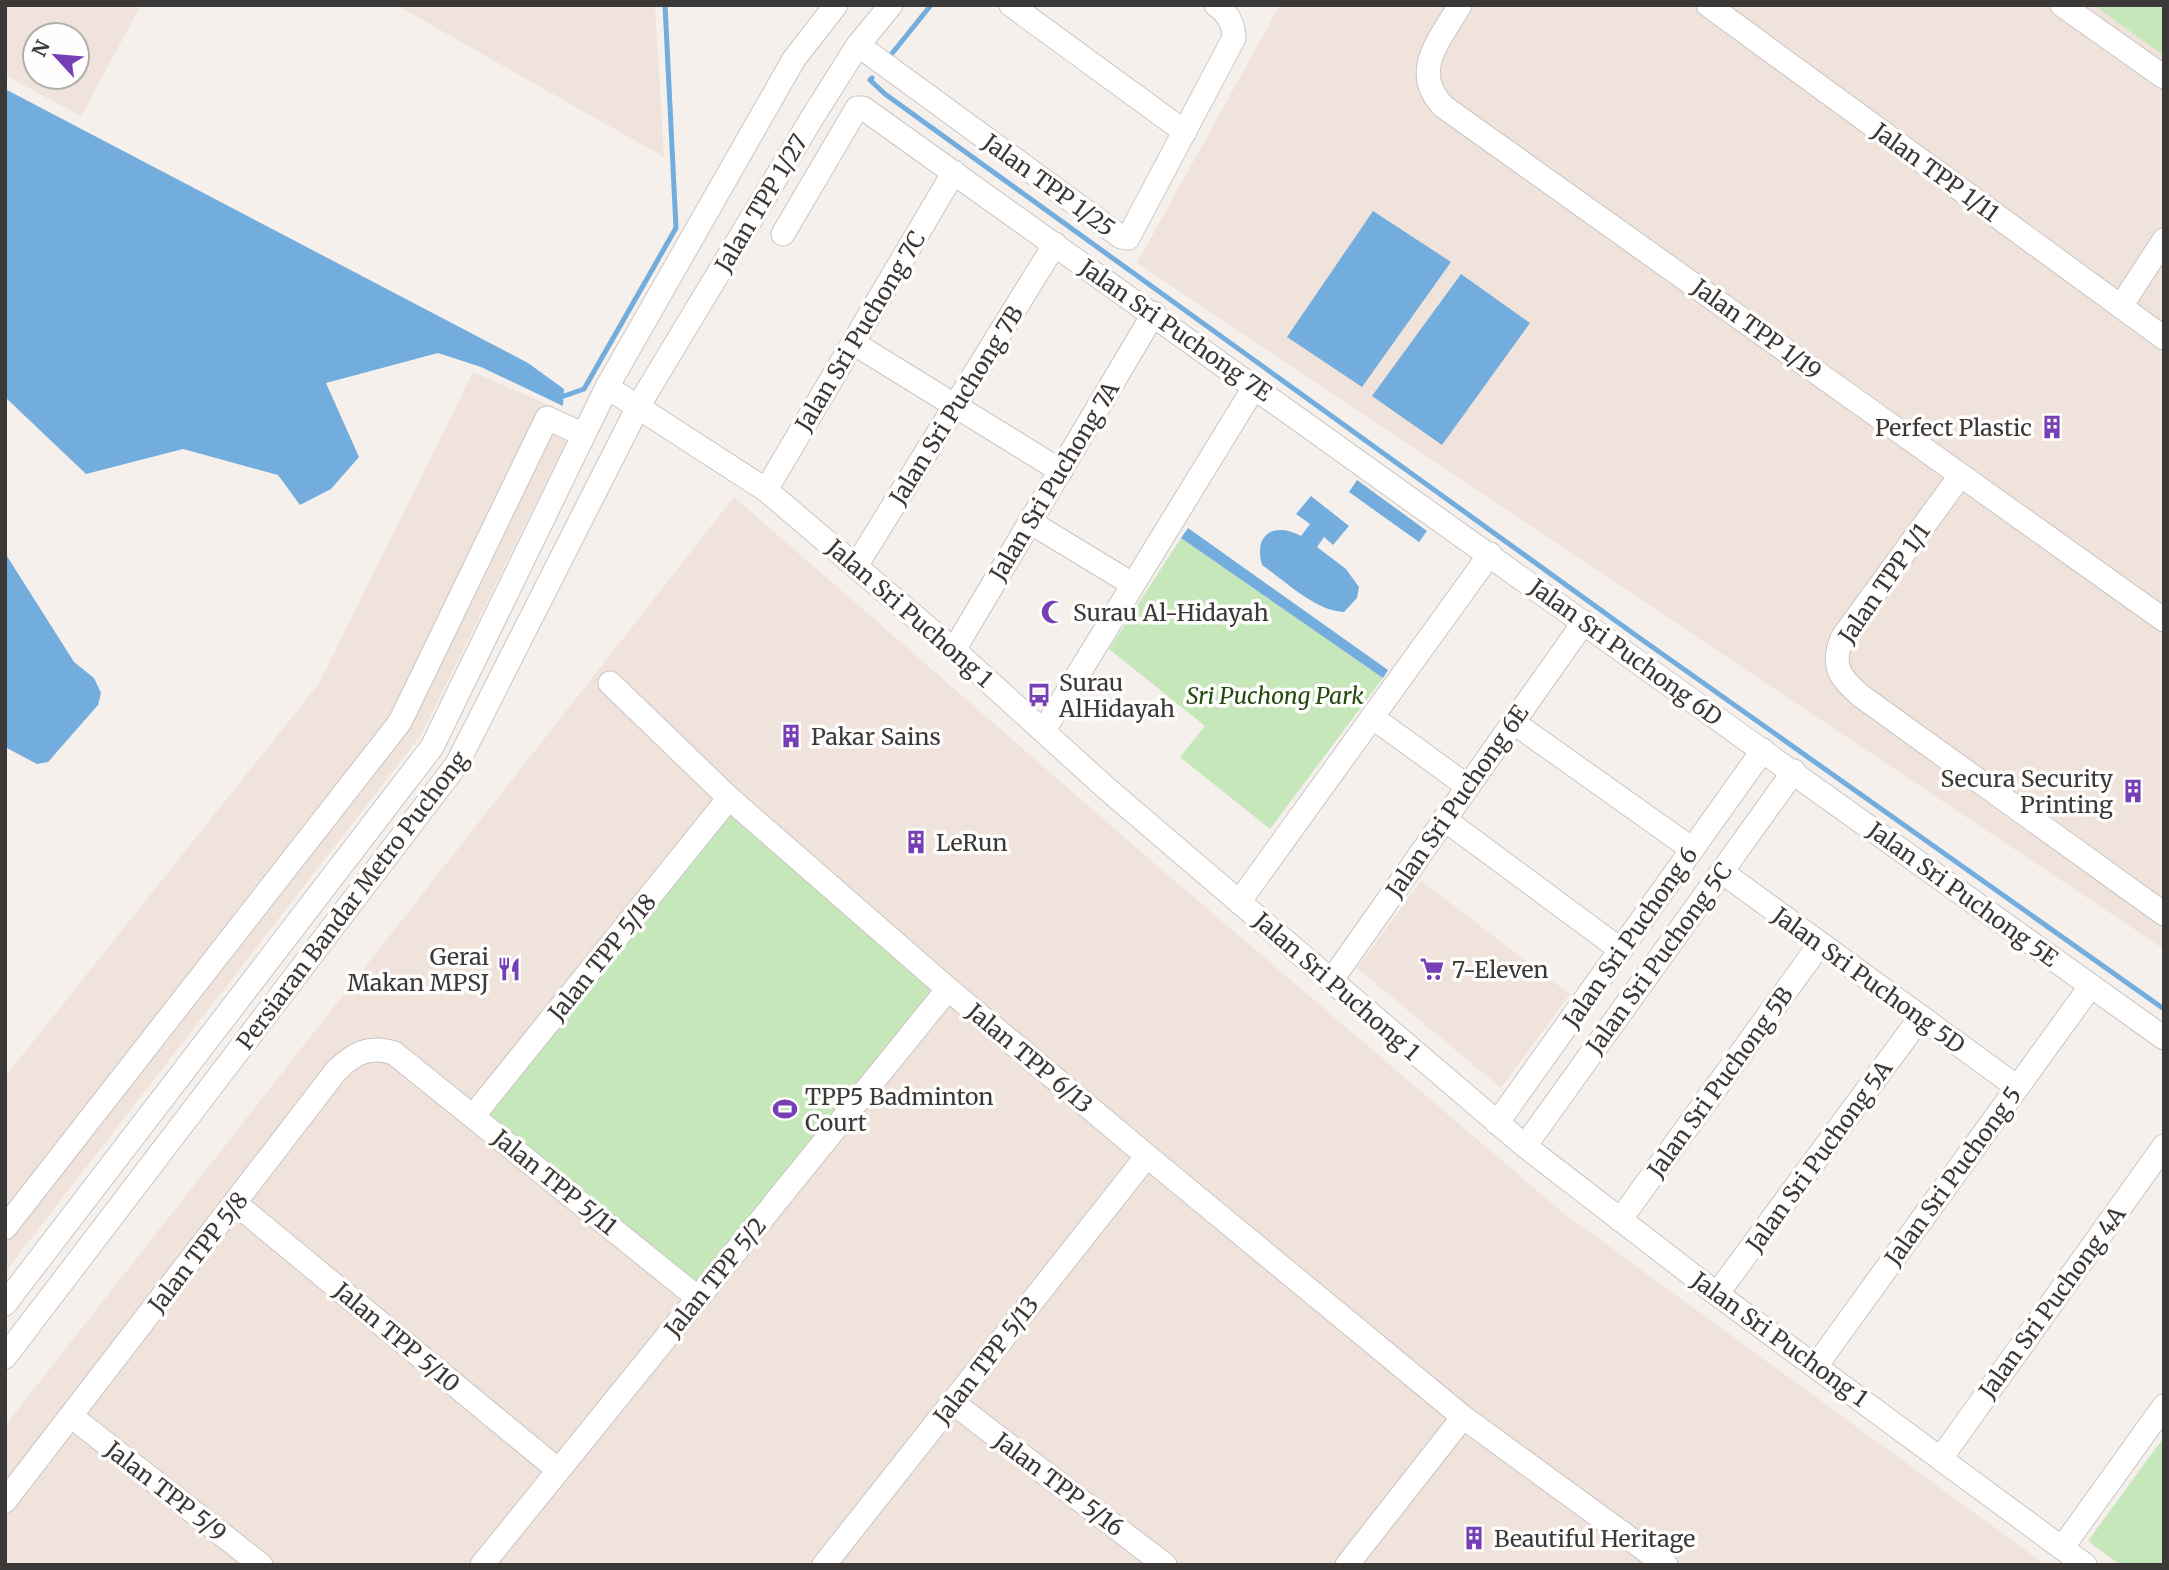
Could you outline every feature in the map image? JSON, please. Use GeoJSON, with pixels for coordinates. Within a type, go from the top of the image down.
{"type":"FeatureCollection","features":[{"type":"Feature","properties":{"kind":"street","name":"Jalan TPP 1/27"},"geometry":{"type":"LineString","coordinates":[[607,387],[794,59],[836,5]]}},
{"type":"Feature","properties":{"kind":"street","name":"Jalan TPP 1/27"},"geometry":{"type":"LineString","coordinates":[[639,405],[858,45],[891,5]]}},
{"type":"Feature","properties":{"kind":"street"},"geometry":{"type":"LineString","coordinates":[[1011,5],[1185,132]]}},
{"type":"Feature","properties":{"kind":"street","name":"Jalan TPP 1/25"},"geometry":{"type":"LineString","coordinates":[[858,45],[1121,237],[1132,235],[1234,38],[1233,25],[1226,13],[1216,5]]}},
{"type":"Feature","properties":{"kind":"street","name":"Jalan TPP 1/19"},"geometry":{"type":"LineString","coordinates":[[1460,5],[1430,59],[1426,74],[1434,97],[1444,107],[2164,620]]}},
{"type":"Feature","properties":{"kind":"street","name":"Jalan TPP 1/11"},"geometry":{"type":"LineString","coordinates":[[1708,5],[2164,338]]}},
{"type":"Feature","properties":{"kind":"street"},"geometry":{"type":"LineString","coordinates":[[2062,5],[2164,78]]}},
{"type":"Feature","properties":{"kind":"street","name":"Jalan Sri Puchong 7E"},"geometry":{"type":"LineString","coordinates":[[783,234],[861,107],[1490,554]]}},
{"type":"Feature","properties":{"kind":"street","name":"Jalan Sri Puchong 7C"},"geometry":{"type":"LineString","coordinates":[[766,490],[855,344],[954,172]]}},
{"type":"Feature","properties":{"kind":"street"},"geometry":{"type":"LineString","coordinates":[[2120,306],[2164,240]]}},
{"type":"Feature","properties":{"kind":"street","name":"Jalan Sri Puchong 7B"},"geometry":{"type":"LineString","coordinates":[[856,566],[1055,244]]}},
{"type":"Feature","properties":{"kind":"street","name":"Jalan Sri Puchong 7A"},"geometry":{"type":"LineString","coordinates":[[954,650],[1154,313]]}},
{"type":"Feature","properties":{"kind":"street"},"geometry":{"type":"LineString","coordinates":[[855,344],[1060,471]]}},
{"type":"Feature","properties":{"kind":"street"},"geometry":{"type":"LineString","coordinates":[[1044,730],[1255,386]]}},
{"type":"Feature","properties":{"kind":"street","name":"Jalan Sri Puchong 1"},"geometry":{"type":"LineString","coordinates":[[607,387],[639,405],[766,490],[954,650],[1106,788],[1525,1146],[1717,1294],[2085,1565]]}},
{"type":"Feature","properties":{"kind":"street","name":"Persiaran Bandar Metro Puchong"},"geometry":{"type":"LineString","coordinates":[[5,1304],[13,1277],[432,747],[607,387]]}},
{"type":"Feature","properties":{"kind":"street","name":"Persiaran Bandar Metro Puchong"},"geometry":{"type":"LineString","coordinates":[[5,1357],[13,1331],[457,764],[639,405]]}},
{"type":"Feature","properties":{"kind":"street"},"geometry":{"type":"LineString","coordinates":[[5,1228],[400,722],[547,418],[582,434]]}},
{"type":"Feature","properties":{"kind":"street","name":"Jalan TPP 1/1"},"geometry":{"type":"LineString","coordinates":[[1960,476],[1842,638],[1836,654],[1838,669],[1847,684],[1861,696],[2164,914]]}},
{"type":"Feature","properties":{"kind":"street"},"geometry":{"type":"LineString","coordinates":[[1030,522],[1132,584]]}},
{"type":"Feature","properties":{"kind":"street"},"geometry":{"type":"LineString","coordinates":[[1239,902],[1490,554]]}},
{"type":"Feature","properties":{"kind":"street","name":"Jalan Sri Puchong 6D"},"geometry":{"type":"LineString","coordinates":[[1490,554],[1763,750]]}},
{"type":"Feature","properties":{"kind":"street","name":"Jalan Sri Puchong 6E"},"geometry":{"type":"LineString","coordinates":[[1331,981],[1584,622]]}},
{"type":"Feature","properties":{"kind":"street","name":"Jalan TPP 6/13"},"geometry":{"type":"LineString","coordinates":[[610,683],[729,798],[947,989],[1463,1417],[1666,1565]]}},
{"type":"Feature","properties":{"kind":"street"},"geometry":{"type":"LineString","coordinates":[[1372,718],[1467,786]]}},
{"type":"Feature","properties":{"kind":"street"},"geometry":{"type":"LineString","coordinates":[[1513,722],[1692,849]]}},
{"type":"Feature","properties":{"kind":"street","name":"Jalan Sri Puchong 5E"},"geometry":{"type":"LineString","coordinates":[[1763,750],[2164,1038]]}},
{"type":"Feature","properties":{"kind":"street","name":"Jalan Sri Puchong 6"},"geometry":{"type":"LineString","coordinates":[[1497,1123],[1763,750]]}},
{"type":"Feature","properties":{"kind":"street","name":"Jalan Sri Puchong 5C"},"geometry":{"type":"LineString","coordinates":[[1525,1146],[1794,771]]}},
{"type":"Feature","properties":{"kind":"street","name":"Jalan TPP 5/18"},"geometry":{"type":"LineString","coordinates":[[474,1115],[729,798]]}},
{"type":"Feature","properties":{"kind":"street"},"geometry":{"type":"LineString","coordinates":[[1444,819],[1621,950]]}},
{"type":"Feature","properties":{"kind":"street","name":"Jalan Sri Puchong 5D"},"geometry":{"type":"LineString","coordinates":[[1722,872],[2017,1087]]}},
{"type":"Feature","properties":{"kind":"street","name":"Jalan Sri Puchong 5B"},"geometry":{"type":"LineString","coordinates":[[1620,1220],[1820,944]]}},
{"type":"Feature","properties":{"kind":"street","name":"Jalan Sri Puchong 5"},"geometry":{"type":"LineString","coordinates":[[1816,1366],[2090,986]]}},
{"type":"Feature","properties":{"kind":"street","name":"Jalan TPP 5/2"},"geometry":{"type":"LineString","coordinates":[[482,1565],[947,989]]}},
{"type":"Feature","properties":{"kind":"street","name":"Jalan Sri Puchong 5A"},"geometry":{"type":"LineString","coordinates":[[1717,1294],[1920,1018]]}},
{"type":"Feature","properties":{"kind":"street","name":"Jalan TPP 5/8"},"geometry":{"type":"LineString","coordinates":[[5,1501],[349,1059],[378,1048],[394,1053],[411,1066]]}},
{"type":"Feature","properties":{"kind":"street","name":"Jalan TPP 5/11"},"geometry":{"type":"LineString","coordinates":[[411,1066],[698,1298]]}},
{"type":"Feature","properties":{"kind":"street","name":"Jalan Sri Puchong 4A"},"geometry":{"type":"LineString","coordinates":[[1941,1458],[2164,1146]]}},
{"type":"Feature","properties":{"kind":"street","name":"Jalan TPP 5/13"},"geometry":{"type":"LineString","coordinates":[[824,1565],[1147,1156]]}},
{"type":"Feature","properties":{"kind":"street","name":"Jalan TPP 5/10"},"geometry":{"type":"LineString","coordinates":[[235,1203],[558,1470]]}},
{"type":"Feature","properties":{"kind":"street","name":"Jalan TPP 5/16"},"geometry":{"type":"LineString","coordinates":[[953,1402],[1165,1565]]}},
{"type":"Feature","properties":{"kind":"street"},"geometry":{"type":"LineString","coordinates":[[2062,1548],[2164,1406]]}},
{"type":"Feature","properties":{"kind":"street","name":"Jalan TPP 5/9"},"geometry":{"type":"LineString","coordinates":[[71,1416],[261,1565]]}},
{"type":"Feature","properties":{"kind":"street"},"geometry":{"type":"LineString","coordinates":[[1347,1565],[1463,1417]]}},
{"type":"Feature","properties":{"kind":"shaded area"},"geometry":{"type":"Polygon","coordinates":[[[5,5],[141,5],[81,116],[35,91],[91,91],[91,21],[21,21],[21,84],[5,75],[5,5]]]}},
{"type":"Feature","properties":{"kind":"shaded area"},"geometry":{"type":"Polygon","coordinates":[[[396,5],[655,5],[664,157],[396,5]]]}},
{"type":"Feature","properties":{"kind":"shaded area"},"geometry":{"type":"Polygon","coordinates":[[[1280,5],[2164,5],[2164,949],[1137,263],[1280,5]]]}},
{"type":"Feature","properties":{"kind":"shaded area"},"geometry":{"type":"Polygon","coordinates":[[[473,372],[578,418],[421,735],[5,1272],[5,1077],[320,682],[473,372]]]}},
{"type":"Feature","properties":{"kind":"shaded area"},"geometry":{"type":"Polygon","coordinates":[[[734,497],[1155,864],[1562,1212],[2046,1565],[5,1565],[5,1426],[734,497]]]}},
{"type":"Feature","properties":{"kind":"shaded area"},"geometry":{"type":"Polygon","coordinates":[[[1421,881],[1570,994],[1501,1088],[1357,968],[1421,881]]]}},
{"type":"Feature","properties":{"kind":"green space"},"geometry":{"type":"Polygon","coordinates":[[[2094,5],[2164,5],[2164,56],[2094,5]]]}},
{"type":"Feature","properties":{"kind":"green space","name":"Sri Puchong Park"},"geometry":{"type":"Polygon","coordinates":[[[1181,538],[1383,678],[1270,829],[1180,757],[1205,726],[1109,649],[1181,538]]]}},
{"type":"Feature","properties":{"kind":"green space"},"geometry":{"type":"Polygon","coordinates":[[[730,815],[934,990],[696,1285],[489,1114],[730,815]]]}},
{"type":"Feature","properties":{"kind":"green space"},"geometry":{"type":"Polygon","coordinates":[[[2164,1437],[2164,1565],[2120,1565],[2088,1541],[2164,1437]]]}},
{"type":"Feature","properties":{"kind":"water"},"geometry":{"type":"Polygon","coordinates":[[[5,89],[528,363],[564,389],[563,406],[481,367],[438,353],[326,383],[359,457],[331,489],[300,505],[278,475],[183,449],[86,474],[5,397],[5,89]]]}},
{"type":"Feature","properties":{"kind":"water"},"geometry":{"type":"Polygon","coordinates":[[[1373,211],[1451,262],[1362,387],[1287,337],[1373,211]]]}},
{"type":"Feature","properties":{"kind":"water"},"geometry":{"type":"Polygon","coordinates":[[[1461,274],[1530,323],[1442,445],[1372,396],[1461,274]]]}},
{"type":"Feature","properties":{"kind":"water"},"geometry":{"type":"Polygon","coordinates":[[[1357,480],[1427,531],[1419,542],[1349,492],[1357,480]]]}},
{"type":"Feature","properties":{"kind":"water"},"geometry":{"type":"Polygon","coordinates":[[[1311,496],[1349,526],[1333,545],[1324,537],[1317,547],[1346,569],[1359,587],[1357,598],[1344,612],[1311,601],[1262,565],[1261,545],[1268,533],[1283,530],[1301,536],[1310,524],[1296,514],[1311,496]]]}},
{"type":"Feature","properties":{"kind":"water"},"geometry":{"type":"Polygon","coordinates":[[[1188,528],[1388,670],[1383,678],[1181,538],[1188,528]]]}},
{"type":"Feature","properties":{"kind":"water"},"geometry":{"type":"Polygon","coordinates":[[[5,553],[74,662],[94,678],[101,693],[98,705],[48,762],[37,764],[5,747],[5,553]]]}},
{"type":"Feature","properties":{"kind":"waterway"},"geometry":{"type":"LineString","coordinates":[[564,396],[584,389],[676,228],[665,5]]}},
{"type":"Feature","properties":{"kind":"waterway"},"geometry":{"type":"LineString","coordinates":[[890,56],[931,5]]}},
{"type":"Feature","properties":{"kind":"waterway"},"geometry":{"type":"LineString","coordinates":[[872,78],[870,80],[885,94],[1634,634],[2164,1009]]}},
{"type":"Feature","properties":{"kind":"place","name":"Perfect Plastic"},"geometry":{"type":"Point","coordinates":[2052,427]}},
{"type":"Feature","properties":{"kind":"place","name":"Surau Al-Hidayah"},"geometry":{"type":"Point","coordinates":[1053,612]}},
{"type":"Feature","properties":{"kind":"place","name":"Surau AlHidayah"},"geometry":{"type":"Point","coordinates":[1039,695]}},
{"type":"Feature","properties":{"kind":"place","name":"Pakar Sains"},"geometry":{"type":"Point","coordinates":[791,736]}},
{"type":"Feature","properties":{"kind":"place","name":"Secura Security Printing"},"geometry":{"type":"Point","coordinates":[2133,791]}},
{"type":"Feature","properties":{"kind":"place","name":"LeRun"},"geometry":{"type":"Point","coordinates":[916,842]}},
{"type":"Feature","properties":{"kind":"place","name":"Gerai Makan MPSJ"},"geometry":{"type":"Point","coordinates":[509,969]}},
{"type":"Feature","properties":{"kind":"place","name":"7-Eleven"},"geometry":{"type":"Point","coordinates":[1432,969]}},
{"type":"Feature","properties":{"kind":"place","name":"TPP5 Badminton Court"},"geometry":{"type":"Point","coordinates":[785,1109]}},
{"type":"Feature","properties":{"kind":"place","name":"Beautiful Heritage"},"geometry":{"type":"Point","coordinates":[1474,1538]}}]}
